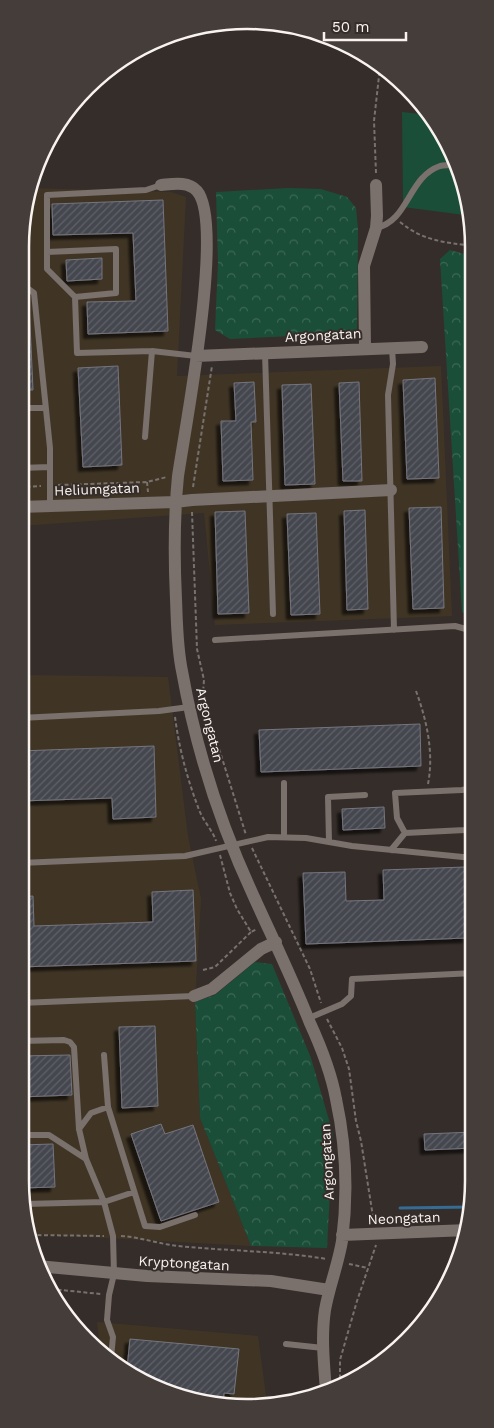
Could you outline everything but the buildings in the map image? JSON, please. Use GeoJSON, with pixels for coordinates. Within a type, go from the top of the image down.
{"type":"FeatureCollection","features":[{"type":"Feature","properties":{"kind":"street","name":"Argongatan"},"geometry":{"type":"LineString","coordinates":[[161,185],[180,184],[190,186],[196,189],[205,207],[205,293],[175,502],[175,578],[181,668],[210,788],[231,845],[309,1018],[329,1071],[341,1124],[346,1195],[337,1264],[325,1312],[323,1348],[326,1385]]}},
{"type":"Feature","properties":{"kind":"street"},"geometry":{"type":"LineString","coordinates":[[365,348],[364,266],[376,228],[376,185]]}},
{"type":"Feature","properties":{"kind":"street","name":"Argongatan"},"geometry":{"type":"LineString","coordinates":[[196,356],[422,347]]}},
{"type":"Feature","properties":{"kind":"street"},"geometry":{"type":"LineString","coordinates":[[175,502],[391,490]]}},
{"type":"Feature","properties":{"kind":"street","name":"Heliumgatan"},"geometry":{"type":"LineString","coordinates":[[29,507],[175,502]]}},
{"type":"Feature","properties":{"kind":"street"},"geometry":{"type":"LineString","coordinates":[[194,996],[212,989],[262,949],[276,942]]}},
{"type":"Feature","properties":{"kind":"street","name":"Neongatan"},"geometry":{"type":"LineString","coordinates":[[342,1234],[460,1230]]}},
{"type":"Feature","properties":{"kind":"street","name":"Kryptongatan"},"geometry":{"type":"LineString","coordinates":[[46,1267],[114,1274],[224,1281],[270,1281],[329,1290]]}},
{"type":"Feature","properties":{"kind":"lane"},"geometry":{"type":"LineString","coordinates":[[376,228],[382,227],[403,209],[417,183],[427,173],[440,166],[450,165]]}},
{"type":"Feature","properties":{"kind":"lane"},"geometry":{"type":"LineString","coordinates":[[161,185],[146,190],[47,195],[47,269],[75,297],[77,353],[152,351],[196,356]]}},
{"type":"Feature","properties":{"kind":"lane"},"geometry":{"type":"LineString","coordinates":[[47,252],[116,249],[116,293],[75,297]]}},
{"type":"Feature","properties":{"kind":"lane"},"geometry":{"type":"LineString","coordinates":[[29,290],[34,293],[46,408],[50,466],[50,506]]}},
{"type":"Feature","properties":{"kind":"lane"},"geometry":{"type":"LineString","coordinates":[[392,348],[393,364],[388,395],[394,630]]}},
{"type":"Feature","properties":{"kind":"lane"},"geometry":{"type":"LineString","coordinates":[[145,437],[152,351]]}},
{"type":"Feature","properties":{"kind":"lane"},"geometry":{"type":"LineString","coordinates":[[265,353],[274,614]]}},
{"type":"Feature","properties":{"kind":"lane"},"geometry":{"type":"LineString","coordinates":[[29,408],[46,408]]}},
{"type":"Feature","properties":{"kind":"lane"},"geometry":{"type":"LineString","coordinates":[[29,467],[50,466]]}},
{"type":"Feature","properties":{"kind":"lane"},"geometry":{"type":"LineString","coordinates":[[215,640],[455,626],[465,629]]}},
{"type":"Feature","properties":{"kind":"lane"},"geometry":{"type":"LineString","coordinates":[[29,718],[159,711],[190,707]]}},
{"type":"Feature","properties":{"kind":"lane"},"geometry":{"type":"LineString","coordinates":[[284,782],[284,837]]}},
{"type":"Feature","properties":{"kind":"lane"},"geometry":{"type":"LineString","coordinates":[[405,833],[398,818],[395,793],[465,789]]}},
{"type":"Feature","properties":{"kind":"lane"},"geometry":{"type":"LineString","coordinates":[[329,842],[328,797],[365,795]]}},
{"type":"Feature","properties":{"kind":"lane"},"geometry":{"type":"LineString","coordinates":[[391,850],[405,833],[465,830]]}},
{"type":"Feature","properties":{"kind":"lane"},"geometry":{"type":"LineString","coordinates":[[29,863],[185,856],[268,837],[306,838],[391,850],[465,857]]}},
{"type":"Feature","properties":{"kind":"lane"},"geometry":{"type":"LineString","coordinates":[[309,1018],[342,1004],[351,996],[352,978],[465,973]]}},
{"type":"Feature","properties":{"kind":"lane"},"geometry":{"type":"LineString","coordinates":[[29,1003],[194,996]]}},
{"type":"Feature","properties":{"kind":"lane"},"geometry":{"type":"LineString","coordinates":[[29,1041],[64,1040],[70,1042],[74,1047],[79,1129],[86,1160],[104,1202],[113,1236],[114,1274],[109,1295],[107,1320],[113,1337],[112,1352]]}},
{"type":"Feature","properties":{"kind":"lane"},"geometry":{"type":"LineString","coordinates":[[104,1056],[108,1107],[146,1226],[160,1226],[195,1215]]}},
{"type":"Feature","properties":{"kind":"lane"},"geometry":{"type":"LineString","coordinates":[[79,1129],[91,1113],[108,1107]]}},
{"type":"Feature","properties":{"kind":"lane"},"geometry":{"type":"LineString","coordinates":[[29,1135],[49,1135],[86,1160]]}},
{"type":"Feature","properties":{"kind":"lane"},"geometry":{"type":"LineString","coordinates":[[30,1204],[104,1202],[134,1192]]}},
{"type":"Feature","properties":{"kind":"lane"},"geometry":{"type":"LineString","coordinates":[[286,1344],[323,1348]]}},
{"type":"Feature","properties":{"kind":"path"},"geometry":{"type":"LineString","coordinates":[[376,185],[374,121],[379,74]]}},
{"type":"Feature","properties":{"kind":"path"},"geometry":{"type":"LineString","coordinates":[[394,218],[409,229],[430,240],[465,245]]}},
{"type":"Feature","properties":{"kind":"path"},"geometry":{"type":"LineString","coordinates":[[214,356],[192,500],[197,649],[204,680],[203,693],[206,715],[212,726],[244,830]]}},
{"type":"Feature","properties":{"kind":"path"},"geometry":{"type":"LineString","coordinates":[[29,487],[147,482],[160,477],[178,476]]}},
{"type":"Feature","properties":{"kind":"path"},"geometry":{"type":"LineString","coordinates":[[416,691],[423,710],[429,740],[431,770],[427,792]]}},
{"type":"Feature","properties":{"kind":"path"},"geometry":{"type":"LineString","coordinates":[[256,855],[310,969],[321,1002]]}},
{"type":"Feature","properties":{"kind":"path"},"geometry":{"type":"LineString","coordinates":[[204,970],[215,968],[251,932]]}},
{"type":"Feature","properties":{"kind":"path"},"geometry":{"type":"LineString","coordinates":[[328,1022],[342,1048],[349,1069],[376,1234],[376,1247],[357,1301],[340,1360],[340,1379]]}},
{"type":"Feature","properties":{"kind":"path"},"geometry":{"type":"LineString","coordinates":[[36,1235],[104,1236]]}},
{"type":"Feature","properties":{"kind":"path"},"geometry":{"type":"LineString","coordinates":[[123,1236],[179,1246],[289,1253],[329,1259]]}},
{"type":"Feature","properties":{"kind":"path"},"geometry":{"type":"LineString","coordinates":[[350,1264],[368,1268]]}},
{"type":"Feature","properties":{"kind":"path"},"geometry":{"type":"LineString","coordinates":[[58,1290],[109,1295]]}},
{"type":"Feature","properties":{"kind":"shaded area"},"geometry":{"type":"Polygon","coordinates":[[[37,188],[171,192],[186,197],[177,376],[441,366],[452,616],[215,625],[204,513],[29,525],[29,233],[37,188]]]}},
{"type":"Feature","properties":{"kind":"shaded area"},"geometry":{"type":"Polygon","coordinates":[[[29,675],[168,677],[188,836],[201,899],[195,1002],[200,1118],[251,1246],[35,1234],[29,1195],[29,675]]]}},
{"type":"Feature","properties":{"kind":"shaded area"},"geometry":{"type":"Polygon","coordinates":[[[97,1322],[258,1336],[266,1398],[233,1399],[204,1395],[177,1388],[138,1370],[99,1341],[97,1322]]]}},
{"type":"Feature","properties":{"kind":"green space"},"geometry":{"type":"Polygon","coordinates":[[[402,112],[420,114],[436,138],[454,177],[462,215],[403,207],[402,112]]]}},
{"type":"Feature","properties":{"kind":"green space"},"geometry":{"type":"Polygon","coordinates":[[[288,188],[321,189],[347,197],[356,208],[358,229],[357,333],[230,339],[215,330],[218,263],[216,192],[288,188]]]}},
{"type":"Feature","properties":{"kind":"green space"},"geometry":{"type":"Polygon","coordinates":[[[450,250],[465,254],[465,614],[462,612],[440,259],[450,250]]]}},
{"type":"Feature","properties":{"kind":"green space"},"geometry":{"type":"Polygon","coordinates":[[[255,962],[272,964],[311,1058],[333,1134],[327,1248],[251,1246],[200,1118],[195,1002],[215,995],[255,962]]]}},
{"type":"Feature","properties":{"kind":"waterway"},"geometry":{"type":"LineString","coordinates":[[400,1208],[463,1207]]}}]}
